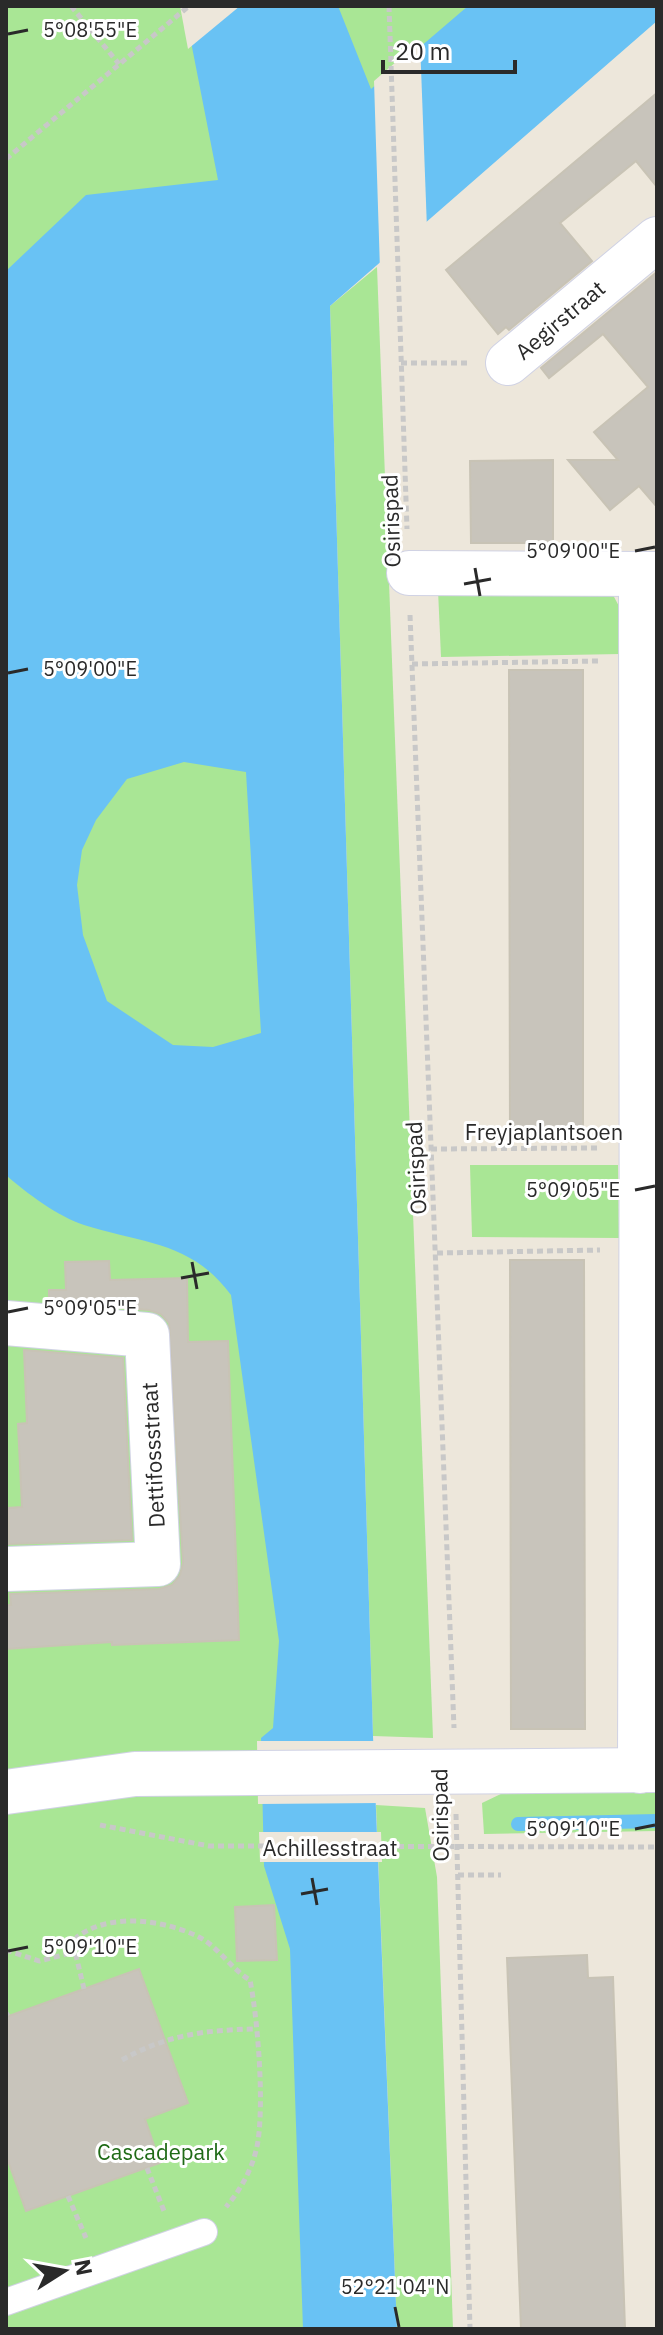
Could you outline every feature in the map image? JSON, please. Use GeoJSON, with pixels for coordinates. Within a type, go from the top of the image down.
{"type":"FeatureCollection","features":[{"type":"Feature","properties":{"kind":"street","name":"Aegirstraat"},"geometry":{"type":"LineString","coordinates":[[508,363],[657,239]]}},
{"type":"Feature","properties":{"kind":"street"},"geometry":{"type":"LineString","coordinates":[[6,1792],[135,1774],[455,1769],[649,1771],[649,1505],[639,1148],[643,920],[641,661],[649,574],[409,573]]}},
{"type":"Feature","properties":{"kind":"street","name":"Dettifossstraat"},"geometry":{"type":"LineString","coordinates":[[6,1323],[147,1335],[158,1564],[6,1569]]}},
{"type":"Feature","properties":{"kind":"lane"},"geometry":{"type":"LineString","coordinates":[[6,2302],[204,2232]]}},
{"type":"Feature","properties":{"kind":"path"},"geometry":{"type":"LineString","coordinates":[[71,6],[119,64]]}},
{"type":"Feature","properties":{"kind":"path"},"geometry":{"type":"LineString","coordinates":[[6,159],[189,6]]}},
{"type":"Feature","properties":{"kind":"path","name":"Osirispad"},"geometry":{"type":"LineString","coordinates":[[389,6],[455,1769],[470,2329]]}},
{"type":"Feature","properties":{"kind":"path","name":"Aegirstraat"},"geometry":{"type":"LineString","coordinates":[[401,363],[508,363]]}},
{"type":"Feature","properties":{"kind":"path"},"geometry":{"type":"LineString","coordinates":[[412,664],[641,661]]}},
{"type":"Feature","properties":{"kind":"path","name":"Freyjaplantsoen"},"geometry":{"type":"LineString","coordinates":[[431,1149],[639,1148]]}},
{"type":"Feature","properties":{"kind":"path"},"geometry":{"type":"LineString","coordinates":[[437,1253],[644,1249]]}},
{"type":"Feature","properties":{"kind":"path","name":"Achillesstraat"},"geometry":{"type":"LineString","coordinates":[[95,1824],[209,1846],[244,1848],[657,1847]]}},
{"type":"Feature","properties":{"kind":"path"},"geometry":{"type":"LineString","coordinates":[[458,1875],[501,1875]]}},
{"type":"Feature","properties":{"kind":"path"},"geometry":{"type":"LineString","coordinates":[[84,1989],[75,1941],[82,1933],[116,1922],[140,1920],[199,1937],[234,1970],[250,1980],[255,2029],[258,2142],[243,2187],[204,2232]]}},
{"type":"Feature","properties":{"kind":"path"},"geometry":{"type":"LineString","coordinates":[[6,1950],[39,1961],[75,1952]]}},
{"type":"Feature","properties":{"kind":"path"},"geometry":{"type":"LineString","coordinates":[[122,2060],[154,2042],[215,2030],[255,2029]]}},
{"type":"Feature","properties":{"kind":"path"},"geometry":{"type":"LineString","coordinates":[[147,2168],[176,2242]]}},
{"type":"Feature","properties":{"kind":"path"},"geometry":{"type":"LineString","coordinates":[[68,2196],[99,2269]]}},
{"type":"Feature","properties":{"kind":"green space","name":"Cascadepark"},"geometry":{"type":"Polygon","coordinates":[[[6,6],[470,6],[229,221],[318,2329],[6,2329],[6,6]]]}},
{"type":"Feature","properties":{"kind":"green space"},"geometry":{"type":"Polygon","coordinates":[[[377,267],[433,1738],[373,1736],[330,306],[377,267]]]}},
{"type":"Feature","properties":{"kind":"green space"},"geometry":{"type":"Polygon","coordinates":[[[438,590],[613,595],[621,610],[621,654],[441,657],[438,590]]]}},
{"type":"Feature","properties":{"kind":"green space"},"geometry":{"type":"Polygon","coordinates":[[[470,1165],[618,1165],[619,1238],[472,1237],[470,1165]]]}},
{"type":"Feature","properties":{"kind":"green space"},"geometry":{"type":"Polygon","coordinates":[[[657,1790],[657,1831],[484,1834],[482,1803],[507,1791],[657,1790]]]}},
{"type":"Feature","properties":{"kind":"green space"},"geometry":{"type":"Polygon","coordinates":[[[376,1805],[425,1808],[437,1877],[453,2329],[397,2329],[376,1805]]]}},
{"type":"Feature","properties":{"kind":"water"},"geometry":{"type":"Polygon","coordinates":[[[184,6],[338,6],[371,89],[468,6],[657,6],[657,21],[330,306],[373,1736],[397,2329],[303,2329],[290,1949],[264,1866],[261,1738],[273,1728],[279,1641],[231,1295],[216,1277],[183,1254],[74,1221],[43,1204],[6,1175],[6,271],[86,195],[218,180],[184,6]],[[184,762],[127,779],[96,820],[82,850],[77,885],[83,935],[107,1001],[173,1045],[213,1047],[261,1033],[246,772],[184,762]]]}},
{"type":"Feature","properties":{"kind":"pier"},"geometry":{"type":"Polygon","coordinates":[[[180,6],[240,6],[188,49],[180,6]]]}},
{"type":"Feature","properties":{"kind":"pier"},"geometry":{"type":"Polygon","coordinates":[[[420,41],[427,229],[380,270],[374,81],[420,41]]]}},
{"type":"Feature","properties":{"kind":"pier"},"geometry":{"type":"Polygon","coordinates":[[[257,1741],[377,1741],[380,1803],[258,1804],[257,1741]]]}},
{"type":"Feature","properties":{"kind":"pier"},"geometry":{"type":"Polygon","coordinates":[[[259,1832],[381,1832],[382,1862],[260,1862],[259,1832]]]}},
{"type":"Feature","properties":{"kind":"building"},"geometry":{"type":"Polygon","coordinates":[[[657,93],[657,187],[636,161],[560,223],[592,261],[509,330],[506,327],[498,334],[446,270],[657,93]]]}},
{"type":"Feature","properties":{"kind":"building"},"geometry":{"type":"Polygon","coordinates":[[[657,272],[657,507],[639,486],[610,510],[568,460],[618,460],[594,432],[648,387],[603,334],[549,378],[541,368],[657,272]]]}},
{"type":"Feature","properties":{"kind":"building"},"geometry":{"type":"Polygon","coordinates":[[[553,460],[553,543],[471,543],[470,461],[553,460]]]}},
{"type":"Feature","properties":{"kind":"building"},"geometry":{"type":"Polygon","coordinates":[[[509,670],[583,670],[583,1138],[510,1138],[509,670]]]}},
{"type":"Feature","properties":{"kind":"building"},"geometry":{"type":"Polygon","coordinates":[[[510,1260],[584,1260],[585,1729],[511,1729],[510,1260]]]}},
{"type":"Feature","properties":{"kind":"building"},"geometry":{"type":"Polygon","coordinates":[[[109,1261],[110,1280],[187,1278],[188,1342],[228,1341],[239,1640],[112,1645],[112,1642],[6,1649],[6,1605],[11,1605],[10,1594],[159,1589],[172,1585],[180,1575],[183,1563],[169,1323],[161,1314],[149,1310],[49,1302],[49,1290],[66,1290],[65,1262],[109,1261]]]}},
{"type":"Feature","properties":{"kind":"building"},"geometry":{"type":"Polygon","coordinates":[[[24,1350],[123,1358],[132,1540],[9,1544],[8,1508],[22,1507],[18,1424],[27,1423],[24,1350]]]}},
{"type":"Feature","properties":{"kind":"building"},"geometry":{"type":"Polygon","coordinates":[[[274,1905],[277,1960],[237,1961],[235,1907],[274,1905]]]}},
{"type":"Feature","properties":{"kind":"building"},"geometry":{"type":"Polygon","coordinates":[[[587,1955],[588,1978],[613,1977],[625,2329],[521,2329],[507,1958],[587,1955]]]}},
{"type":"Feature","properties":{"kind":"building"},"geometry":{"type":"Polygon","coordinates":[[[139,1969],[188,2103],[145,2119],[160,2163],[26,2211],[6,2155],[6,2017],[139,1969]]]}},
{"type":"Feature","properties":{"kind":"waterway"},"geometry":{"type":"LineString","coordinates":[[518,1824],[657,1821]]}}]}
